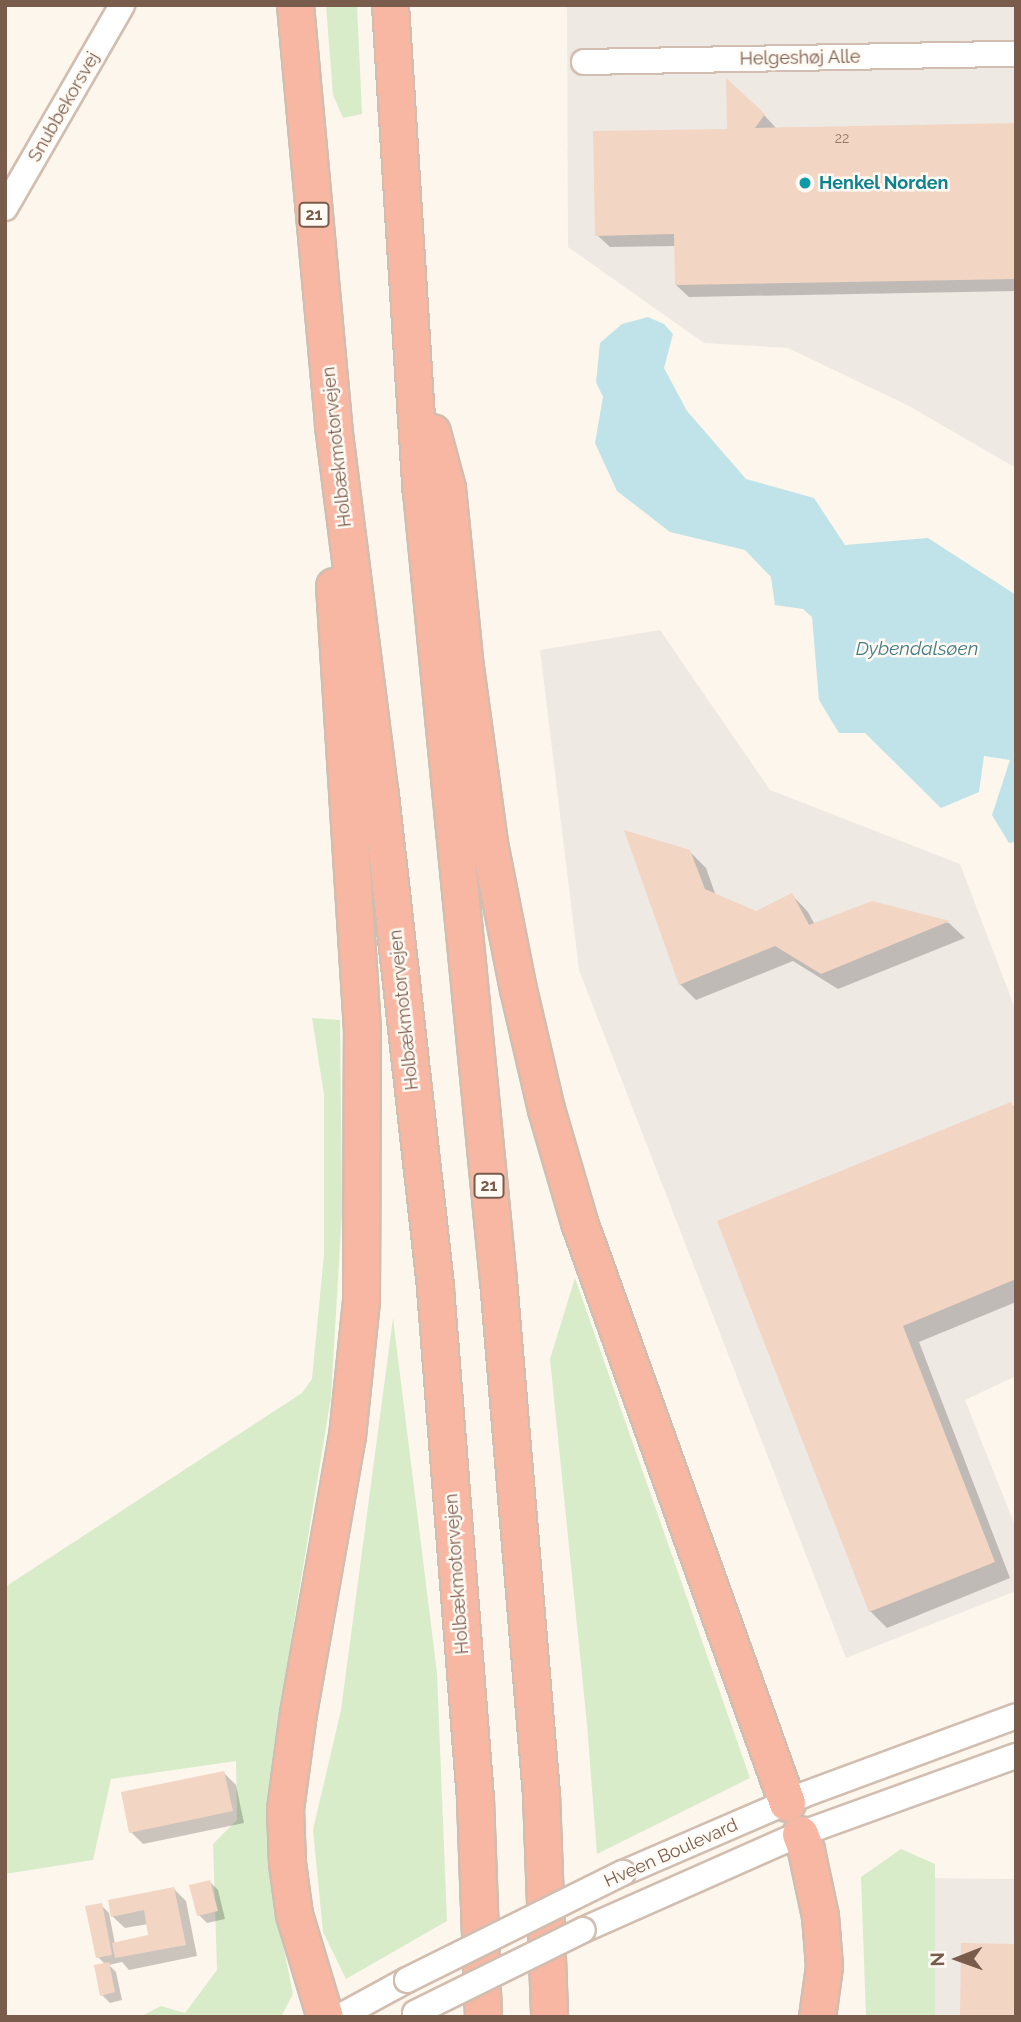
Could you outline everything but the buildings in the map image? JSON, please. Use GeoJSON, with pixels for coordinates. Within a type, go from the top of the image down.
{"type":"FeatureCollection","features":[{"type":"Feature","properties":{"kind":"highway","name":"Holbækmotorvejen"},"geometry":{"type":"LineString","coordinates":[[295,5],[333,425],[380,795],[435,1288],[475,1799],[483,2017]]}},
{"type":"Feature","properties":{"kind":"highway","name":"21"},"geometry":{"type":"LineString","coordinates":[[390,5],[412,357],[449,793],[498,1280],[541,1794],[550,2017]]}},
{"type":"Feature","properties":{"kind":"highway"},"geometry":{"type":"LineString","coordinates":[[412,357],[447,488],[465,667],[489,843],[517,989],[546,1109],[579,1222],[806,1850],[820,1916],[824,1966],[817,2017]]}},
{"type":"Feature","properties":{"kind":"highway"},"geometry":{"type":"LineString","coordinates":[[326,2017],[294,1914],[287,1863],[285,1809],[298,1713],[347,1436],[361,1300],[362,1030],[334,614],[333,425]]}},
{"type":"Feature","properties":{"kind":"street","name":"Snubbekorsvej"},"geometry":{"type":"LineString","coordinates":[[5,208],[122,5]]}},
{"type":"Feature","properties":{"kind":"street","name":"Helgeshøj Alle"},"geometry":{"type":"LineString","coordinates":[[584,62],[1016,54]]}},
{"type":"Feature","properties":{"kind":"street","name":"Hveen Boulevard"},"geometry":{"type":"LineString","coordinates":[[412,2015],[626,1909],[793,1819],[1016,1716]]}},
{"type":"Feature","properties":{"kind":"street","name":"Hveen Boulevard"},"geometry":{"type":"LineString","coordinates":[[339,2017],[407,1980],[623,1873],[793,1819],[1016,1756]]}},
{"type":"Feature","properties":{"kind":"shaded area"},"geometry":{"type":"Polygon","coordinates":[[[567,5],[1016,5],[1016,468],[909,406],[788,348],[704,343],[568,247],[567,5]]]}},
{"type":"Feature","properties":{"kind":"shaded area"},"geometry":{"type":"Polygon","coordinates":[[[660,630],[770,790],[960,864],[1016,1011],[1016,1376],[965,1400],[1016,1528],[1016,1591],[846,1658],[579,970],[540,650],[660,630]]]}},
{"type":"Feature","properties":{"kind":"shaded area"},"geometry":{"type":"Polygon","coordinates":[[[918,1878],[1016,1879],[1016,2017],[914,2017],[918,1878]]]}},
{"type":"Feature","properties":{"kind":"green space"},"geometry":{"type":"Polygon","coordinates":[[[326,5],[357,5],[362,114],[343,118],[333,95],[326,5]]]}},
{"type":"Feature","properties":{"kind":"green space"},"geometry":{"type":"Polygon","coordinates":[[[312,1018],[340,1020],[342,1212],[331,1397],[294,1622],[267,1819],[273,1896],[293,1994],[281,2017],[140,2017],[161,2006],[185,2013],[217,1970],[213,1844],[237,1820],[236,1761],[111,1779],[93,1860],[5,1874],[5,1587],[302,1393],[312,1379],[324,1254],[324,1095],[312,1018]]]}},
{"type":"Feature","properties":{"kind":"green space"},"geometry":{"type":"Polygon","coordinates":[[[575,1278],[750,1778],[597,1854],[587,1724],[550,1359],[575,1278]]]}},
{"type":"Feature","properties":{"kind":"green space"},"geometry":{"type":"Polygon","coordinates":[[[393,1318],[437,1673],[447,1921],[346,1979],[323,1932],[313,1830],[341,1710],[393,1318]]]}},
{"type":"Feature","properties":{"kind":"green space"},"geometry":{"type":"Polygon","coordinates":[[[901,1849],[935,1864],[935,2017],[866,2017],[861,1877],[901,1849]]]}},
{"type":"Feature","properties":{"kind":"water","name":"Dybendalsøen"},"geometry":{"type":"Polygon","coordinates":[[[648,317],[664,324],[673,334],[664,368],[687,411],[746,479],[814,498],[845,545],[928,538],[1013,593],[1016,598],[1016,842],[1009,843],[992,815],[1010,760],[984,756],[979,792],[941,808],[865,733],[839,733],[819,700],[812,617],[803,609],[775,605],[771,577],[745,550],[670,532],[617,491],[595,443],[603,397],[596,382],[600,343],[622,324],[648,317]]]}},
{"type":"Feature","properties":{"kind":"place","name":"Henkel Norden"},"geometry":{"type":"Point","coordinates":[805,183]}}]}
